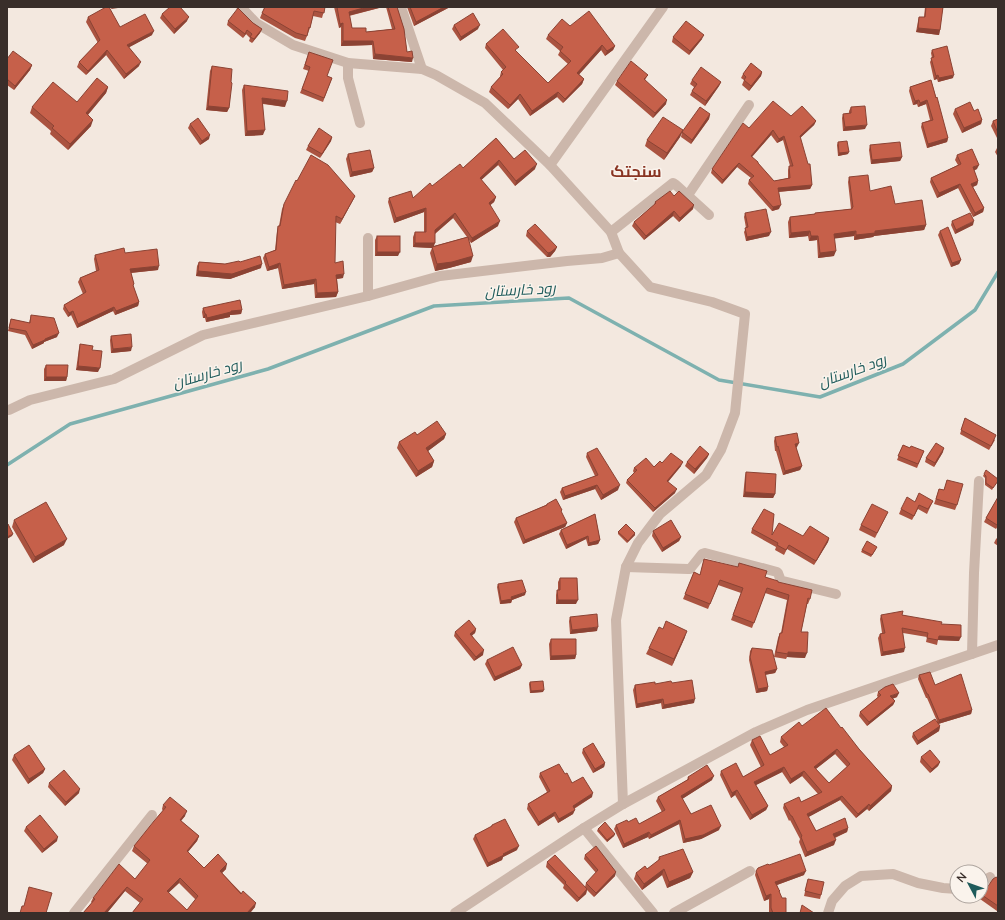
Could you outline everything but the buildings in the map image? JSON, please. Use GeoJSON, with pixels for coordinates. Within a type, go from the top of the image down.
{"type":"FeatureCollection","features":[{"type":"Feature","properties":{"kind":"street"},"geometry":{"type":"LineString","coordinates":[[241,7],[256,23],[293,45],[348,63],[422,69],[485,102],[550,165],[611,232],[619,253],[650,287],[712,302],[745,314],[735,413],[721,450],[706,475],[660,514],[638,543],[626,567],[616,620],[623,804]]}},
{"type":"Feature","properties":{"kind":"street"},"geometry":{"type":"LineString","coordinates":[[401,7],[422,69]]}},
{"type":"Feature","properties":{"kind":"street"},"geometry":{"type":"LineString","coordinates":[[550,165],[662,7]]}},
{"type":"Feature","properties":{"kind":"street"},"geometry":{"type":"LineString","coordinates":[[348,63],[348,78],[360,123]]}},
{"type":"Feature","properties":{"kind":"street"},"geometry":{"type":"LineString","coordinates":[[688,196],[749,105]]}},
{"type":"Feature","properties":{"kind":"street"},"geometry":{"type":"LineString","coordinates":[[611,232],[673,183],[709,215]]}},
{"type":"Feature","properties":{"kind":"street"},"geometry":{"type":"LineString","coordinates":[[368,238],[368,296]]}},
{"type":"Feature","properties":{"kind":"street"},"geometry":{"type":"LineString","coordinates":[[7,410],[30,400],[114,379],[203,335],[368,296],[440,276],[602,258],[619,253]]}},
{"type":"Feature","properties":{"kind":"street"},"geometry":{"type":"LineString","coordinates":[[972,654],[974,573],[979,481]]}},
{"type":"Feature","properties":{"kind":"street"},"geometry":{"type":"LineString","coordinates":[[626,567],[690,569],[702,554],[706,552],[777,572],[781,581],[783,582],[836,594]]}},
{"type":"Feature","properties":{"kind":"street"},"geometry":{"type":"LineString","coordinates":[[455,913],[623,804],[756,732],[807,710],[998,645]]}},
{"type":"Feature","properties":{"kind":"street"},"geometry":{"type":"LineString","coordinates":[[74,913],[152,815]]}},
{"type":"Feature","properties":{"kind":"street"},"geometry":{"type":"LineString","coordinates":[[584,828],[653,913]]}},
{"type":"Feature","properties":{"kind":"street"},"geometry":{"type":"LineString","coordinates":[[676,913],[750,871]]}},
{"type":"Feature","properties":{"kind":"street"},"geometry":{"type":"LineString","coordinates":[[828,913],[832,901],[845,886],[861,876],[893,874],[918,883],[949,888]]}},
{"type":"Feature","properties":{"kind":"waterway","name":"رود خارستان"},"geometry":{"type":"LineString","coordinates":[[7,465],[70,424],[268,369],[434,306],[569,298],[719,380],[820,397],[903,364],[975,310],[998,272]]}},
{"type":"Feature","properties":{"kind":"district","name":"سنجتک"},"geometry":{"type":"Point","coordinates":[636,170]}}]}
